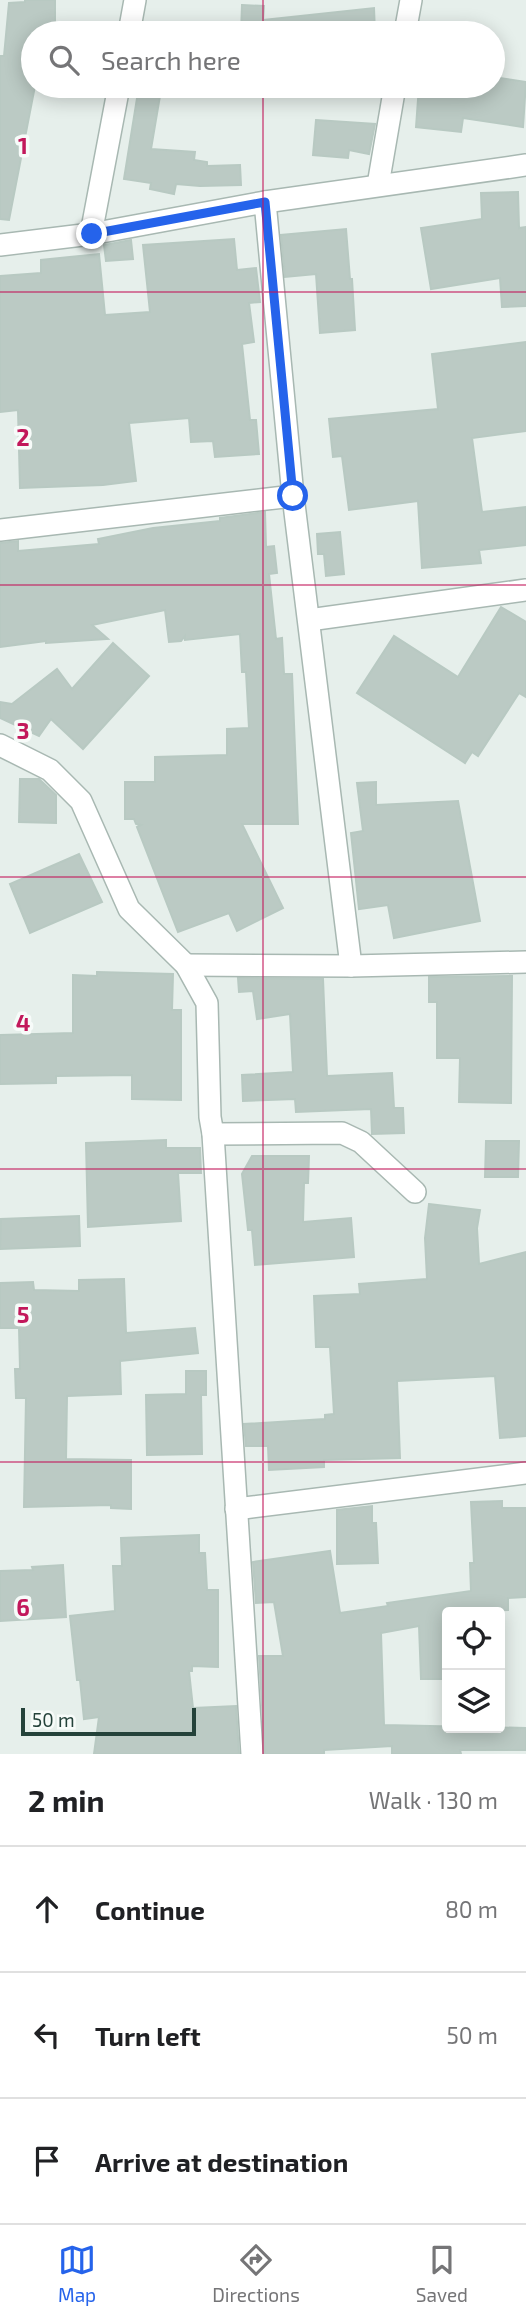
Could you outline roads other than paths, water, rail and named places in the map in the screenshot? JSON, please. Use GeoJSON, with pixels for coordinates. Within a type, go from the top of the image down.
{"type":"FeatureCollection","features":[{"type":"Feature","properties":{"kind":"street"},"geometry":{"type":"LineString","coordinates":[[131,21],[135,0]]}},
{"type":"Feature","properties":{"kind":"street"},"geometry":{"type":"LineString","coordinates":[[407,21],[411,0]]}},
{"type":"Feature","properties":{"kind":"street"},"geometry":{"type":"LineString","coordinates":[[92,234],[117,98]]}},
{"type":"Feature","properties":{"kind":"street"},"geometry":{"type":"LineString","coordinates":[[378,185],[393,98]]}},
{"type":"Feature","properties":{"kind":"street"},"geometry":{"type":"LineString","coordinates":[[0,245],[92,234],[265,202],[526,165]]}},
{"type":"Feature","properties":{"kind":"street"},"geometry":{"type":"LineString","coordinates":[[265,202],[293,496],[351,966]]}},
{"type":"Feature","properties":{"kind":"street"},"geometry":{"type":"LineString","coordinates":[[0,530],[293,496]]}},
{"type":"Feature","properties":{"kind":"street"},"geometry":{"type":"LineString","coordinates":[[309,620],[526,590]]}},
{"type":"Feature","properties":{"kind":"street"},"geometry":{"type":"LineString","coordinates":[[0,745],[50,770],[81,801],[129,909],[186,965],[206,1003],[210,1117],[214,1134],[251,1754]]}},
{"type":"Feature","properties":{"kind":"street"},"geometry":{"type":"LineString","coordinates":[[186,965],[351,966],[526,962]]}},
{"type":"Feature","properties":{"kind":"street"},"geometry":{"type":"LineString","coordinates":[[214,1134],[342,1133],[361,1142],[415,1192]]}},
{"type":"Feature","properties":{"kind":"street"},"geometry":{"type":"LineString","coordinates":[[236,1509],[526,1473]]}}]}
